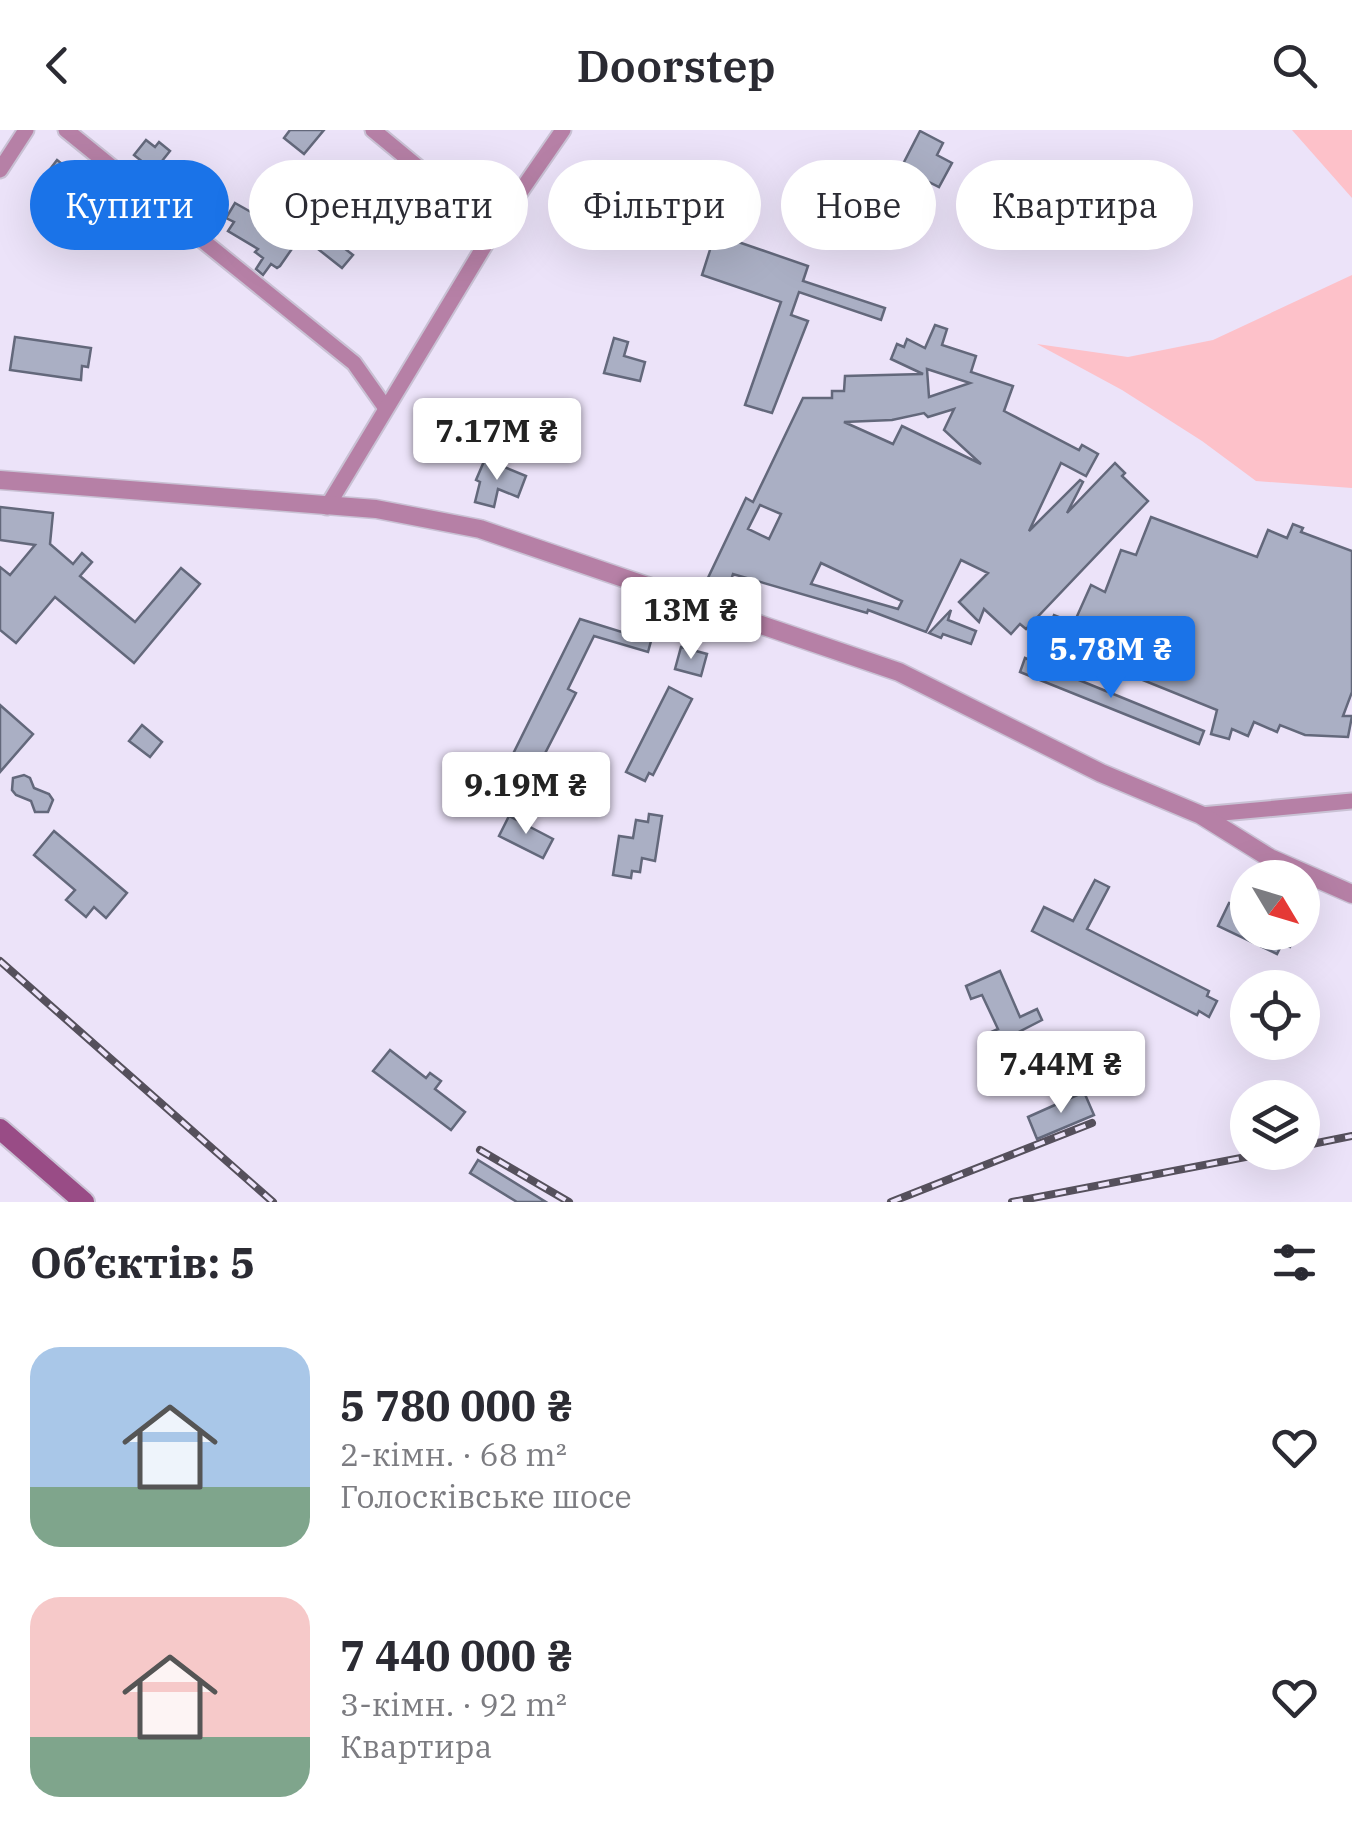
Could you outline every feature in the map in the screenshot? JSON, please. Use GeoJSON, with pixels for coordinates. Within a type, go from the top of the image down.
{"type":"FeatureCollection","features":[{"type":"Feature","properties":{"kind":"main road"},"geometry":{"type":"LineString","coordinates":[[0,1128],[84,1202]]}},
{"type":"Feature","properties":{"kind":"street"},"geometry":{"type":"LineString","coordinates":[[0,170],[26,130]]}},
{"type":"Feature","properties":{"kind":"street"},"geometry":{"type":"LineString","coordinates":[[66,130],[354,362],[385,408]]}},
{"type":"Feature","properties":{"kind":"street"},"geometry":{"type":"LineString","coordinates":[[372,130],[409,160]]}},
{"type":"Feature","properties":{"kind":"street"},"geometry":{"type":"LineString","coordinates":[[528,180],[562,130]]}},
{"type":"Feature","properties":{"kind":"street"},"geometry":{"type":"LineString","coordinates":[[327,507],[483,250]]}},
{"type":"Feature","properties":{"kind":"street"},"geometry":{"type":"LineString","coordinates":[[0,480],[376,509],[480,529],[852,655],[952,696],[1137,790],[1201,814],[1270,858],[1352,894]]}},
{"type":"Feature","properties":{"kind":"street"},"geometry":{"type":"LineString","coordinates":[[1201,814],[1352,801]]}},
{"type":"Feature","properties":{"kind":"shaded area"},"geometry":{"type":"Polygon","coordinates":[[[1292,130],[1352,130],[1352,198],[1292,130]]]}},
{"type":"Feature","properties":{"kind":"shaded area"},"geometry":{"type":"Polygon","coordinates":[[[1352,275],[1352,488],[1256,481],[1122,390],[1037,344],[1128,357],[1213,340],[1352,275]]]}},
{"type":"Feature","properties":{"kind":"building"},"geometry":{"type":"Polygon","coordinates":[[[290,130],[324,130],[304,154],[284,138],[290,130]]]}},
{"type":"Feature","properties":{"kind":"building"},"geometry":{"type":"Polygon","coordinates":[[[920,131],[943,143],[937,155],[952,163],[939,187],[936,160],[905,160],[920,131]]]}},
{"type":"Feature","properties":{"kind":"building"},"geometry":{"type":"Polygon","coordinates":[[[146,140],[155,147],[159,142],[170,151],[163,160],[140,160],[134,155],[146,140]]]}},
{"type":"Feature","properties":{"kind":"building"},"geometry":{"type":"Polygon","coordinates":[[[235,203],[249,211],[249,244],[229,232],[234,222],[229,220],[235,203]]]}},
{"type":"Feature","properties":{"kind":"building"},"geometry":{"type":"Polygon","coordinates":[[[291,250],[280,266],[271,264],[263,275],[256,269],[263,258],[255,252],[291,250]]]}},
{"type":"Feature","properties":{"kind":"building"},"geometry":{"type":"Polygon","coordinates":[[[319,250],[347,250],[353,255],[342,268],[319,250]]]}},
{"type":"Feature","properties":{"kind":"building"},"geometry":{"type":"Polygon","coordinates":[[[710,250],[761,250],[808,266],[803,281],[885,308],[881,320],[799,292],[791,315],[808,321],[772,413],[745,405],[781,302],[702,275],[710,250]]]}},
{"type":"Feature","properties":{"kind":"building"},"geometry":{"type":"Polygon","coordinates":[[[935,325],[947,329],[942,345],[976,356],[971,372],[1013,386],[1004,411],[1079,450],[1082,445],[1098,454],[1086,476],[1061,463],[1029,531],[1080,480],[1083,482],[1067,513],[1115,463],[1125,473],[1122,476],[1148,501],[1026,629],[1020,624],[1011,634],[984,609],[979,622],[959,602],[988,573],[961,560],[926,632],[868,610],[867,613],[733,574],[729,586],[707,580],[746,498],[753,502],[803,398],[832,398],[832,391],[844,391],[845,376],[923,374],[891,359],[897,344],[904,347],[907,339],[925,348],[935,325]],[[927,369],[929,397],[970,383],[927,369]],[[954,409],[928,417],[924,413],[892,420],[844,422],[893,444],[902,426],[981,464],[944,430],[954,409]],[[760,505],[748,529],[769,539],[781,514],[760,505]],[[821,563],[811,584],[898,609],[902,601],[821,563]]]}},
{"type":"Feature","properties":{"kind":"building"},"geometry":{"type":"Polygon","coordinates":[[[15,337],[91,348],[88,367],[82,366],[81,380],[10,370],[15,337]]]}},
{"type":"Feature","properties":{"kind":"building"},"geometry":{"type":"Polygon","coordinates":[[[614,338],[628,342],[624,356],[645,362],[640,381],[604,373],[614,338]]]}},
{"type":"Feature","properties":{"kind":"building"},"geometry":{"type":"Polygon","coordinates":[[[485,459],[526,476],[518,497],[498,489],[494,507],[475,502],[480,482],[476,480],[485,459]]]}},
{"type":"Feature","properties":{"kind":"building"},"geometry":{"type":"Polygon","coordinates":[[[0,507],[53,513],[50,544],[73,564],[82,553],[92,562],[80,576],[135,622],[181,568],[200,584],[134,663],[55,597],[16,643],[0,630],[0,567],[10,575],[35,545],[0,540],[0,507]]]}},
{"type":"Feature","properties":{"kind":"building"},"geometry":{"type":"Polygon","coordinates":[[[1151,517],[1257,557],[1268,530],[1287,538],[1293,524],[1303,528],[1301,532],[1352,551],[1352,692],[1343,716],[1352,716],[1348,737],[1305,735],[1280,725],[1277,732],[1254,722],[1248,736],[1232,729],[1229,739],[1211,734],[1217,710],[1044,640],[1054,615],[1074,623],[1091,585],[1105,592],[1121,550],[1136,555],[1151,517]]]}},
{"type":"Feature","properties":{"kind":"building"},"geometry":{"type":"Polygon","coordinates":[[[951,610],[948,620],[976,631],[971,644],[929,633],[951,610]]]}},
{"type":"Feature","properties":{"kind":"building"},"geometry":{"type":"Polygon","coordinates":[[[580,619],[651,641],[648,652],[594,636],[568,689],[576,693],[537,769],[512,756],[580,619]]]}},
{"type":"Feature","properties":{"kind":"building"},"geometry":{"type":"Polygon","coordinates":[[[681,647],[707,654],[701,676],[675,669],[681,647]]]}},
{"type":"Feature","properties":{"kind":"building"},"geometry":{"type":"Polygon","coordinates":[[[1025,658],[1204,731],[1199,744],[1020,672],[1025,658]]]}},
{"type":"Feature","properties":{"kind":"building"},"geometry":{"type":"Polygon","coordinates":[[[669,687],[692,699],[653,775],[649,773],[645,781],[626,772],[669,687]]]}},
{"type":"Feature","properties":{"kind":"building"},"geometry":{"type":"Polygon","coordinates":[[[0,705],[33,734],[0,772],[0,705]]]}},
{"type":"Feature","properties":{"kind":"building"},"geometry":{"type":"Polygon","coordinates":[[[142,725],[162,742],[150,757],[129,741],[142,725]]]}},
{"type":"Feature","properties":{"kind":"building"},"geometry":{"type":"Polygon","coordinates":[[[24,775],[34,788],[53,800],[48,812],[35,812],[31,801],[12,790],[13,778],[24,775]]]}},
{"type":"Feature","properties":{"kind":"building"},"geometry":{"type":"Polygon","coordinates":[[[649,814],[662,816],[655,861],[642,858],[640,872],[632,871],[631,878],[613,875],[619,836],[633,838],[636,820],[648,822],[649,814]]]}},
{"type":"Feature","properties":{"kind":"building"},"geometry":{"type":"Polygon","coordinates":[[[509,816],[553,839],[543,858],[499,836],[509,816]]]}},
{"type":"Feature","properties":{"kind":"building"},"geometry":{"type":"Polygon","coordinates":[[[54,831],[127,893],[106,918],[94,907],[86,917],[66,900],[75,890],[34,855],[54,831]]]}},
{"type":"Feature","properties":{"kind":"building"},"geometry":{"type":"Polygon","coordinates":[[[1095,880],[1109,887],[1087,929],[1209,991],[1207,996],[1217,1001],[1209,1017],[1199,1011],[1197,1015],[1032,931],[1044,907],[1073,921],[1095,880]]]}},
{"type":"Feature","properties":{"kind":"building"},"geometry":{"type":"Polygon","coordinates":[[[1229,903],[1230,903],[1230,932],[1218,926],[1229,903]]]}},
{"type":"Feature","properties":{"kind":"building"},"geometry":{"type":"Polygon","coordinates":[[[1000,971],[1020,1017],[1037,1009],[1042,1020],[997,1043],[991,1032],[998,1029],[982,995],[971,999],[966,986],[1000,971]]]}},
{"type":"Feature","properties":{"kind":"building"},"geometry":{"type":"Polygon","coordinates":[[[390,1050],[426,1078],[430,1073],[441,1081],[435,1089],[465,1112],[451,1130],[373,1071],[390,1050]]]}},
{"type":"Feature","properties":{"kind":"building"},"geometry":{"type":"Polygon","coordinates":[[[1084,1092],[1094,1115],[1037,1139],[1028,1117],[1084,1092]]]}},
{"type":"Feature","properties":{"kind":"building"},"geometry":{"type":"Polygon","coordinates":[[[478,1160],[546,1202],[517,1202],[470,1173],[478,1160]]]}},
{"type":"Feature","properties":{"kind":"railway"},"geometry":{"type":"LineString","coordinates":[[0,961],[273,1202]]}},
{"type":"Feature","properties":{"kind":"railway"},"geometry":{"type":"LineString","coordinates":[[891,1202],[1092,1123]]}},
{"type":"Feature","properties":{"kind":"railway"},"geometry":{"type":"LineString","coordinates":[[1320,1142],[1352,1136]]}},
{"type":"Feature","properties":{"kind":"railway"},"geometry":{"type":"LineString","coordinates":[[480,1150],[569,1202]]}},
{"type":"Feature","properties":{"kind":"railway"},"geometry":{"type":"LineString","coordinates":[[1012,1202],[1230,1160]]}}]}
